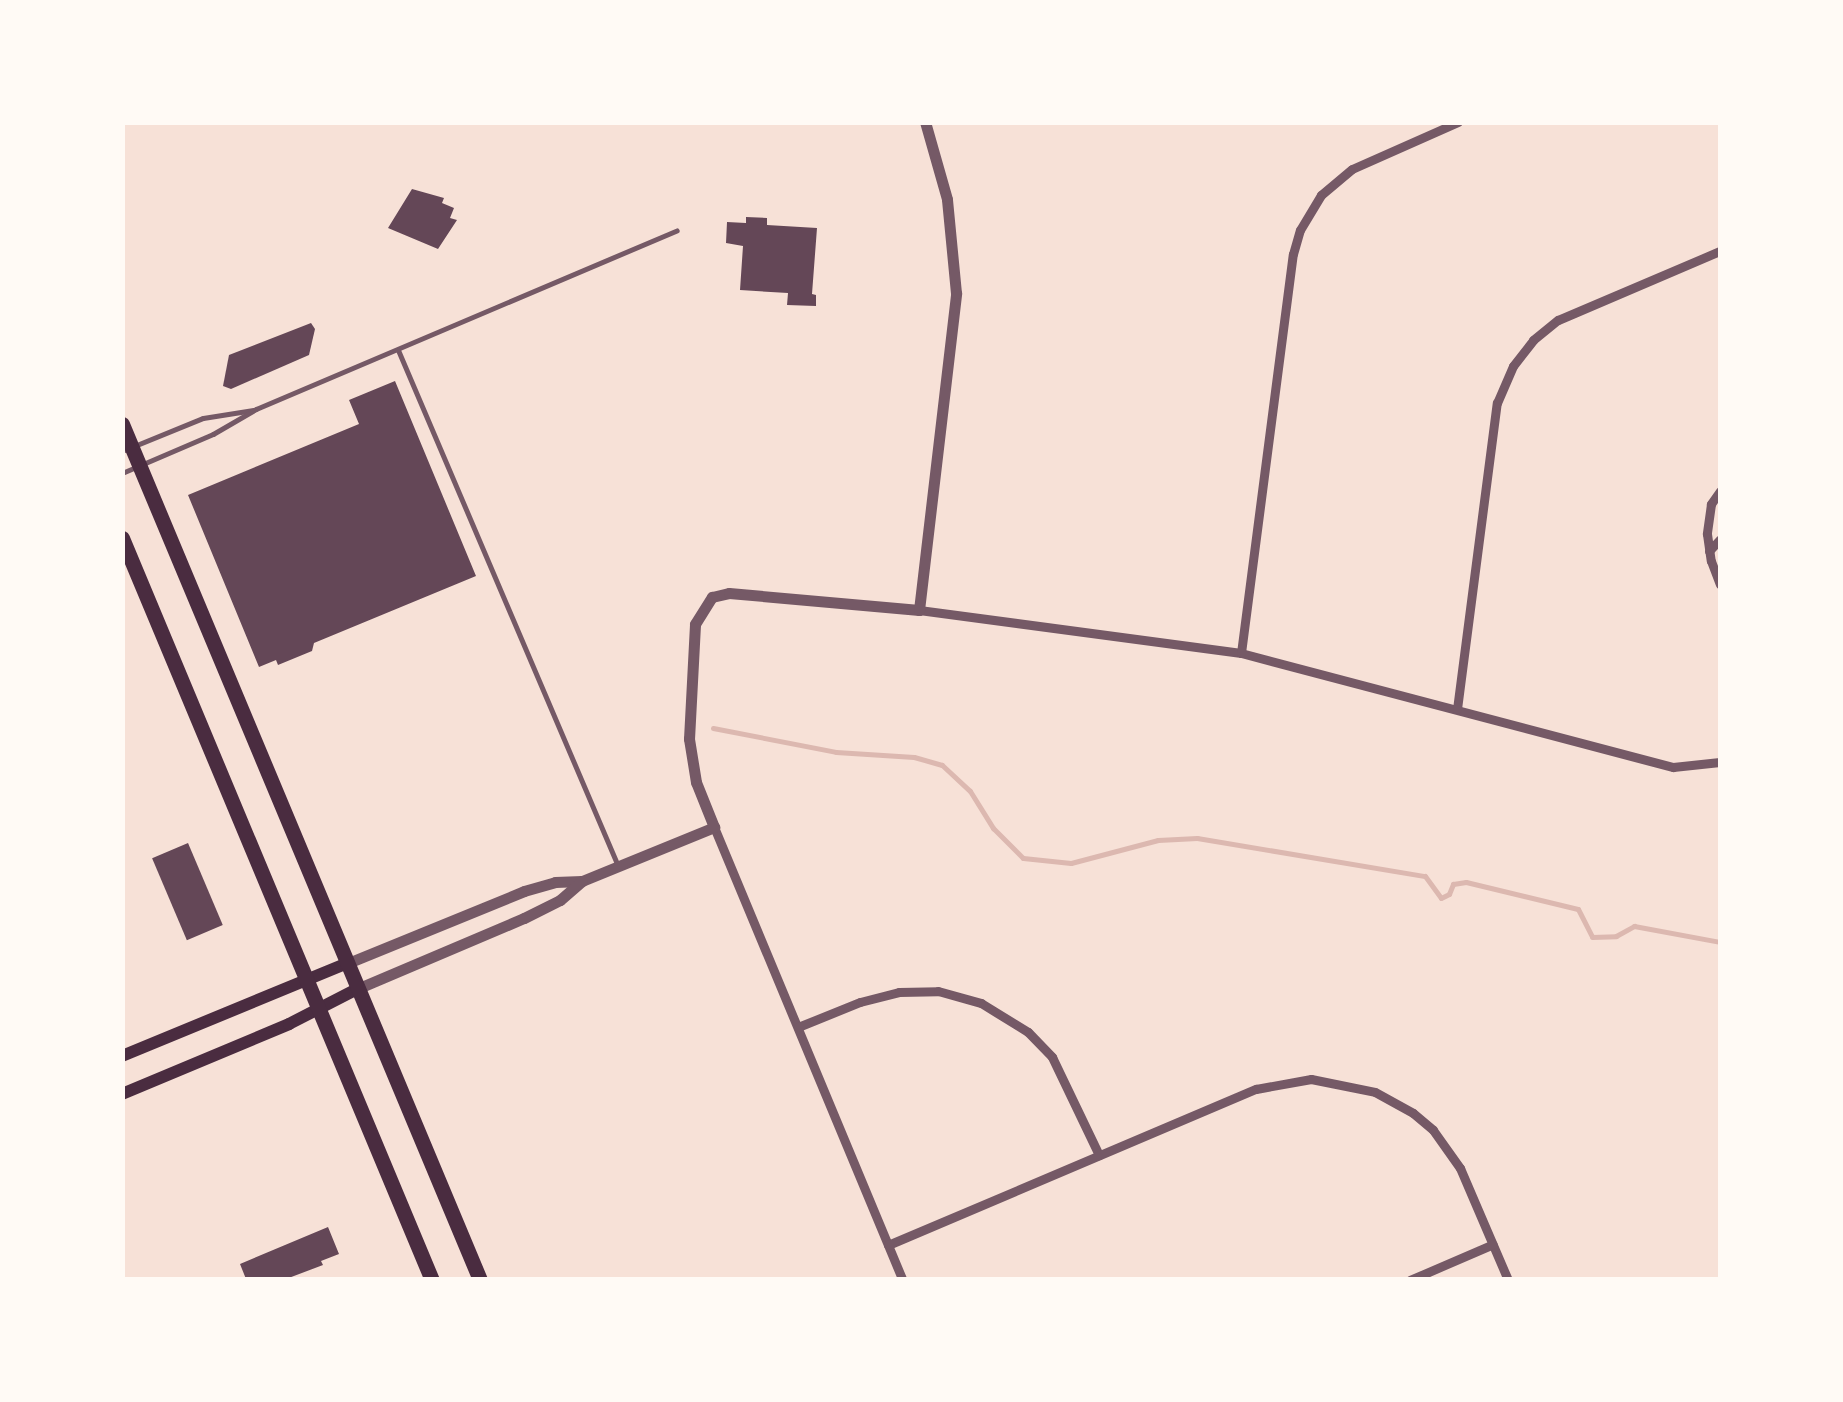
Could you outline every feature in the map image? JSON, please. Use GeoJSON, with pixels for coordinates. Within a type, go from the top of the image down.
{"type":"FeatureCollection","features":[{"type":"Feature","properties":{"kind":"main road"},"geometry":{"type":"LineString","coordinates":[[122,424],[127,448],[140,466],[480,1280]]}},
{"type":"Feature","properties":{"kind":"main road"},"geometry":{"type":"LineString","coordinates":[[122,538],[432,1280]]}},
{"type":"Feature","properties":{"kind":"main road"},"geometry":{"type":"LineString","coordinates":[[122,1056],[348,963]]}},
{"type":"Feature","properties":{"kind":"main road"},"geometry":{"type":"LineString","coordinates":[[122,1094],[359,988]]}},
{"type":"Feature","properties":{"kind":"street"},"geometry":{"type":"LineString","coordinates":[[919,610],[956,293],[949,211],[925,122]]}},
{"type":"Feature","properties":{"kind":"street"},"geometry":{"type":"LineString","coordinates":[[1241,653],[1292,254],[1300,230],[1321,195],[1352,169],[1458,122]]}},
{"type":"Feature","properties":{"kind":"street"},"geometry":{"type":"LineString","coordinates":[[1457,709],[1497,403],[1513,366],[1533,340],[1558,320],[1720,251]]}},
{"type":"Feature","properties":{"kind":"street"},"geometry":{"type":"LineString","coordinates":[[1720,491],[1707,519],[1708,551],[1720,584]]}},
{"type":"Feature","properties":{"kind":"street"},"geometry":{"type":"LineString","coordinates":[[1708,551],[1720,540]]}},
{"type":"Feature","properties":{"kind":"street"},"geometry":{"type":"LineString","coordinates":[[903,1280],[696,782],[689,748],[695,624],[706,602],[729,593],[919,610],[1241,653],[1674,767],[1720,762]]}},
{"type":"Feature","properties":{"kind":"street"},"geometry":{"type":"LineString","coordinates":[[348,963],[524,891],[582,880],[714,827]]}},
{"type":"Feature","properties":{"kind":"street"},"geometry":{"type":"LineString","coordinates":[[359,988],[524,918],[560,900],[582,880]]}},
{"type":"Feature","properties":{"kind":"street"},"geometry":{"type":"LineString","coordinates":[[798,1026],[899,992],[938,992],[980,1003],[1028,1032],[1052,1058],[1099,1155]]}},
{"type":"Feature","properties":{"kind":"street"},"geometry":{"type":"LineString","coordinates":[[888,1244],[1273,1084],[1311,1080],[1350,1084],[1400,1104],[1433,1130],[1460,1168],[1508,1280]]}},
{"type":"Feature","properties":{"kind":"street"},"geometry":{"type":"LineString","coordinates":[[1410,1280],[1493,1244]]}},
{"type":"Feature","properties":{"kind":"lane"},"geometry":{"type":"LineString","coordinates":[[122,473],[213,434],[256,410],[677,230]]}},
{"type":"Feature","properties":{"kind":"lane"},"geometry":{"type":"LineString","coordinates":[[398,350],[618,866]]}},
{"type":"Feature","properties":{"kind":"lane"},"geometry":{"type":"LineString","coordinates":[[127,448],[203,418],[256,410]]}},
{"type":"Feature","properties":{"kind":"building"},"geometry":{"type":"Polygon","coordinates":[[[412,189],[444,198],[442,203],[454,208],[450,218],[457,220],[438,249],[388,228],[412,189]]]}},
{"type":"Feature","properties":{"kind":"building"},"geometry":{"type":"Polygon","coordinates":[[[746,217],[767,218],[767,225],[817,228],[812,294],[816,295],[816,306],[787,305],[788,293],[740,290],[743,246],[726,243],[727,222],[746,223],[746,217]]]}},
{"type":"Feature","properties":{"kind":"building"},"geometry":{"type":"Polygon","coordinates":[[[311,323],[315,329],[309,355],[231,389],[223,386],[229,355],[311,323]]]}},
{"type":"Feature","properties":{"kind":"building"},"geometry":{"type":"Polygon","coordinates":[[[395,381],[476,576],[314,643],[312,651],[278,665],[276,660],[259,667],[188,495],[359,424],[349,400],[395,381]]]}},
{"type":"Feature","properties":{"kind":"building"},"geometry":{"type":"Polygon","coordinates":[[[188,843],[223,925],[187,940],[152,858],[188,843]]]}},
{"type":"Feature","properties":{"kind":"building"},"geometry":{"type":"Polygon","coordinates":[[[328,1227],[339,1254],[321,1261],[323,1265],[286,1279],[246,1279],[240,1264],[328,1227]]]}},
{"type":"Feature","properties":{"kind":"waterway"},"geometry":{"type":"LineString","coordinates":[[713,728],[836,752],[914,757],[942,765],[970,791],[993,828],[1023,858],[1071,863],[1158,840],[1197,838],[1425,876],[1441,898],[1449,894],[1453,884],[1466,882],[1578,909],[1592,937],[1616,936],[1634,926],[1720,942]]}}]}
